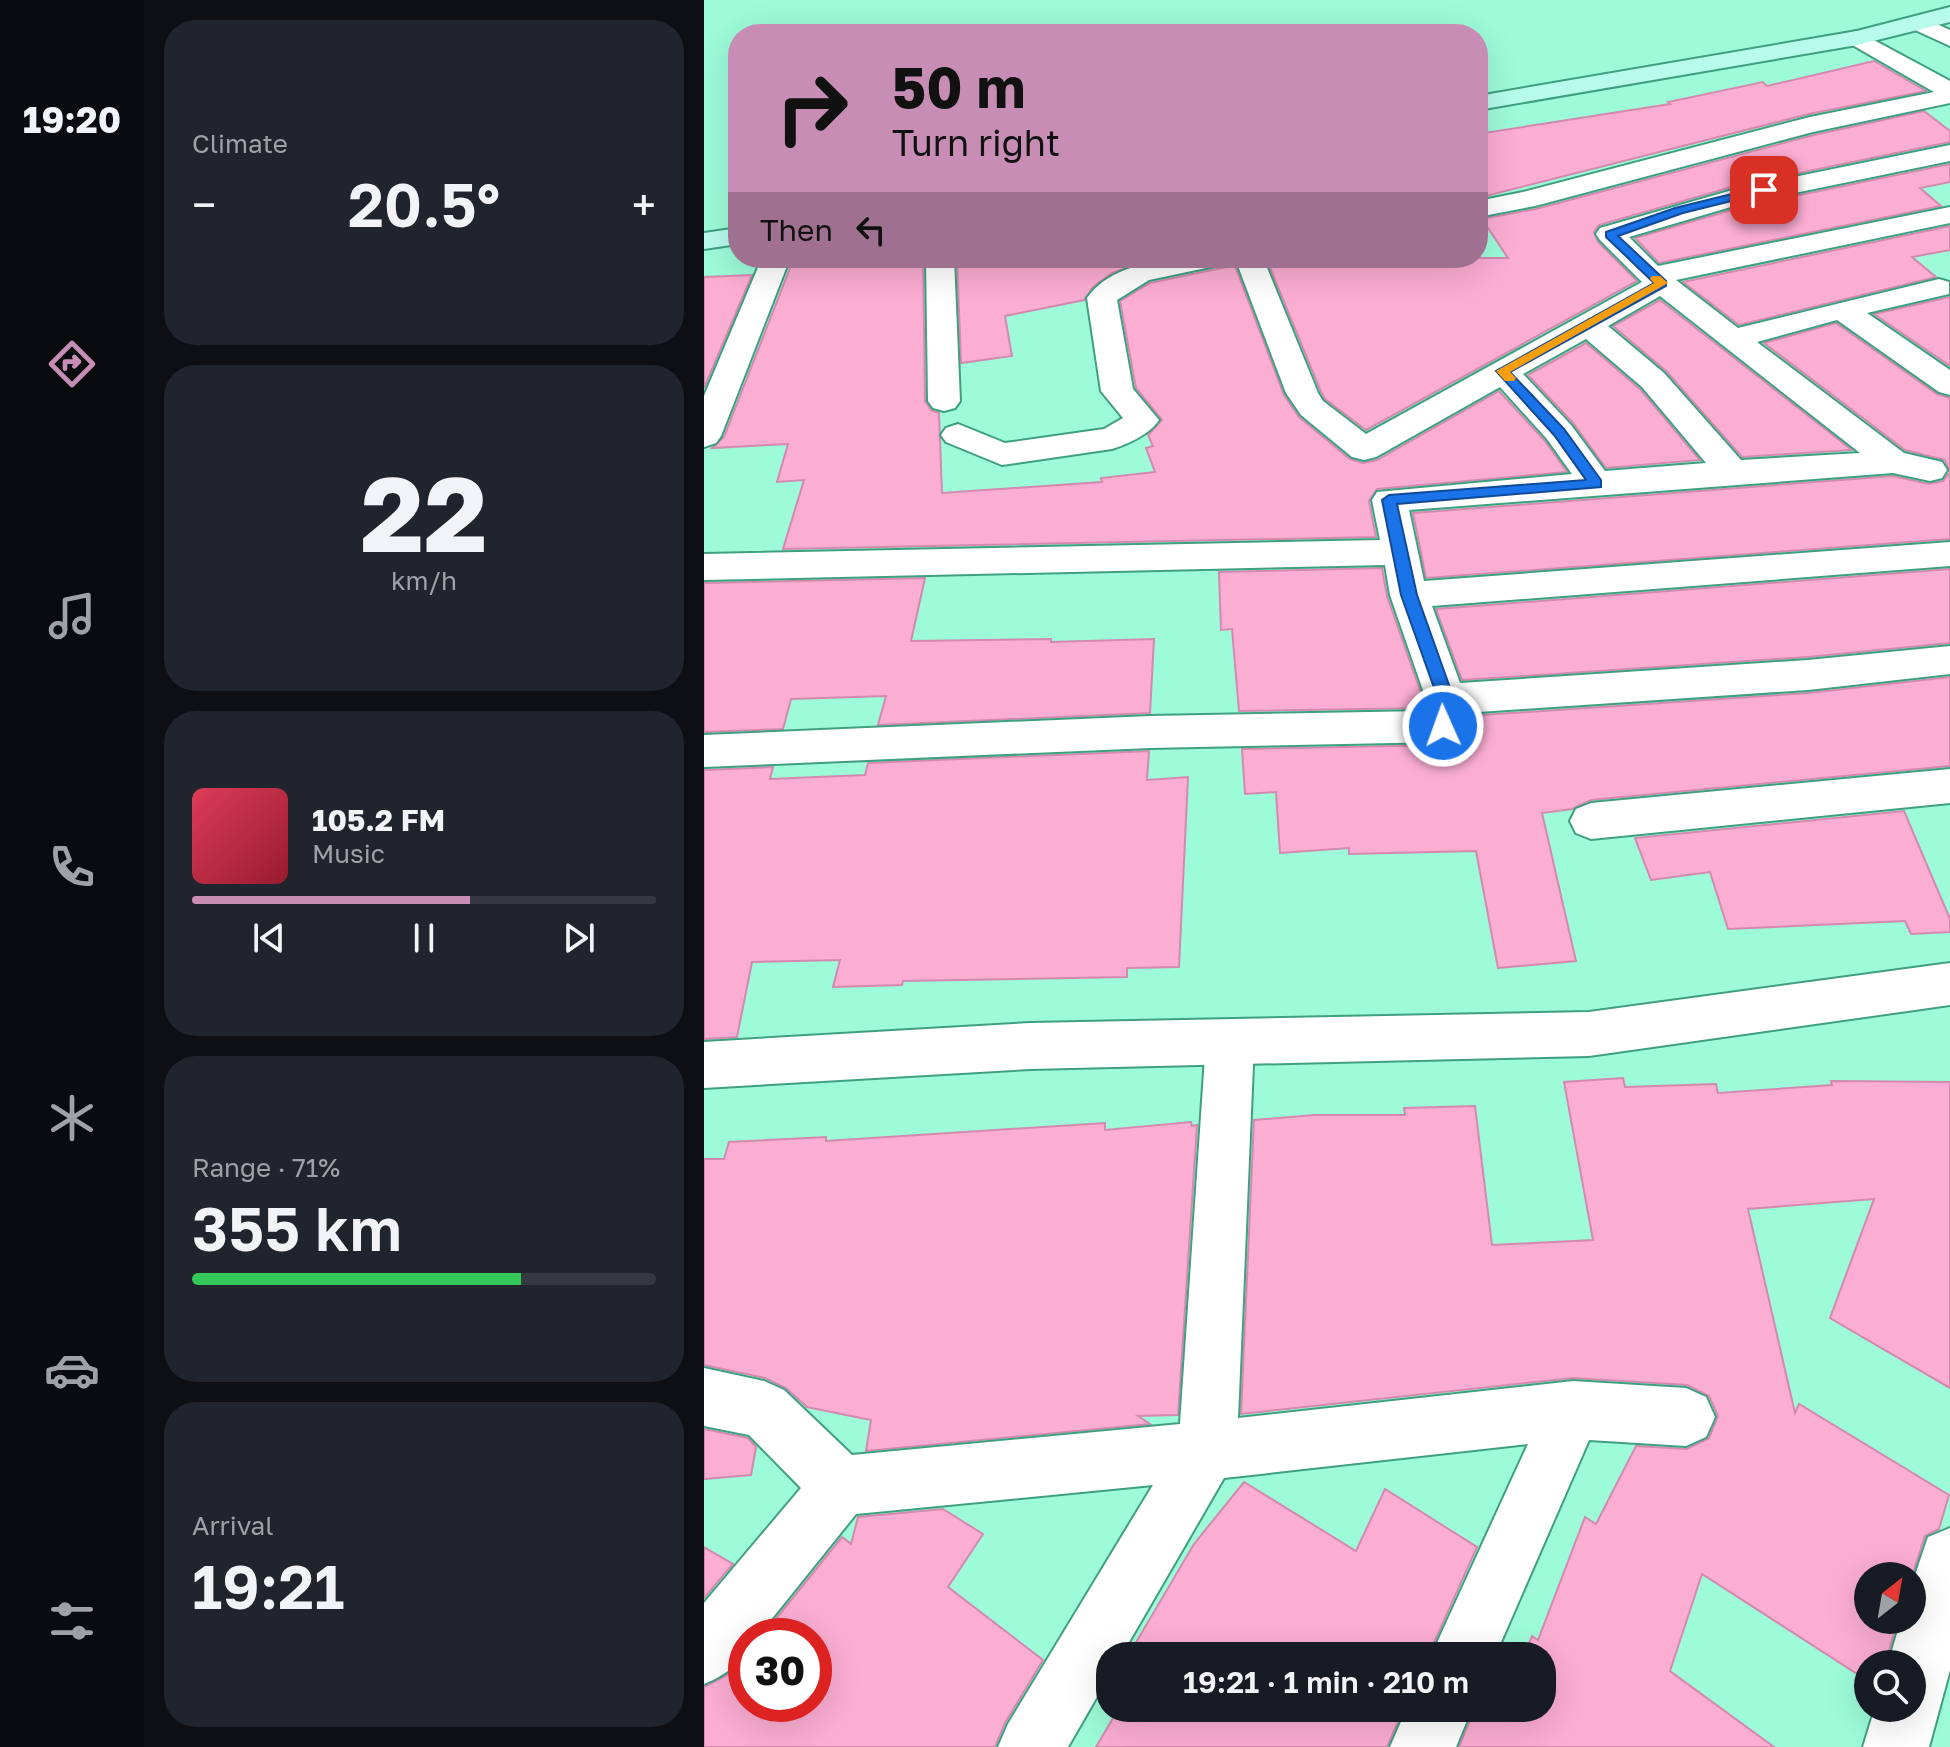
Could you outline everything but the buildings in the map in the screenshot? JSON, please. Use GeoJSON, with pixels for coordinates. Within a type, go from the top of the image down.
{"type":"FeatureCollection","features":[{"type":"Feature","properties":{"kind":"main road"},"geometry":{"type":"LineString","coordinates":[[1488,101],[1857,38],[1921,24],[1950,14]]}},
{"type":"Feature","properties":{"kind":"main road"},"geometry":{"type":"LineString","coordinates":[[704,241],[728,237]]}},
{"type":"Feature","properties":{"kind":"street"},"geometry":{"type":"LineString","coordinates":[[1921,24],[1950,39]]}},
{"type":"Feature","properties":{"kind":"street"},"geometry":{"type":"LineString","coordinates":[[1857,38],[1950,94]]}},
{"type":"Feature","properties":{"kind":"street"},"geometry":{"type":"LineString","coordinates":[[1488,207],[1810,125],[1950,94]]}},
{"type":"Feature","properties":{"kind":"street"},"geometry":{"type":"LineString","coordinates":[[1893,462],[1657,280],[1610,234],[1679,210],[1792,183],[1950,153]]}},
{"type":"Feature","properties":{"kind":"street"},"geometry":{"type":"LineString","coordinates":[[1253,268],[1302,393],[1312,408],[1364,449],[1588,325],[1657,280],[1950,215]]}},
{"type":"Feature","properties":{"kind":"street"},"geometry":{"type":"LineString","coordinates":[[704,436],[713,394],[771,268]]}},
{"type":"Feature","properties":{"kind":"street"},"geometry":{"type":"LineString","coordinates":[[940,268],[944,401]]}},
{"type":"Feature","properties":{"kind":"street"},"geometry":{"type":"LineString","coordinates":[[958,435],[1002,454],[1112,438],[1143,420],[1117,391],[1102,298],[1112,286],[1132,277],[1171,268]]}},
{"type":"Feature","properties":{"kind":"street"},"geometry":{"type":"LineString","coordinates":[[1733,339],[1842,310],[1946,290]]}},
{"type":"Feature","properties":{"kind":"street"},"geometry":{"type":"LineString","coordinates":[[1842,310],[1950,385]]}},
{"type":"Feature","properties":{"kind":"street"},"geometry":{"type":"LineString","coordinates":[[1588,325],[1653,380],[1732,472]]}},
{"type":"Feature","properties":{"kind":"street"},"geometry":{"type":"LineString","coordinates":[[1502,371],[1559,432],[1596,483]]}},
{"type":"Feature","properties":{"kind":"street"},"geometry":{"type":"LineString","coordinates":[[704,751],[1150,732],[1443,726],[1446,699],[1409,595],[1389,500],[1893,462],[1943,475]]}},
{"type":"Feature","properties":{"kind":"street"},"geometry":{"type":"LineString","coordinates":[[704,567],[1399,552]]}},
{"type":"Feature","properties":{"kind":"street"},"geometry":{"type":"LineString","coordinates":[[1409,595],[1950,554]]}},
{"type":"Feature","properties":{"kind":"street"},"geometry":{"type":"LineString","coordinates":[[1446,699],[1808,675],[1950,660]]}},
{"type":"Feature","properties":{"kind":"street"},"geometry":{"type":"LineString","coordinates":[[1591,821],[1950,786]]}},
{"type":"Feature","properties":{"kind":"street"},"geometry":{"type":"LineString","coordinates":[[704,1065],[1030,1046],[1589,1034],[1950,984]]}},
{"type":"Feature","properties":{"kind":"street"},"geometry":{"type":"LineString","coordinates":[[1031,1747],[1207,1451],[1230,1042]]}},
{"type":"Feature","properties":{"kind":"street"},"geometry":{"type":"LineString","coordinates":[[704,1397],[764,1410],[841,1486]]}},
{"type":"Feature","properties":{"kind":"street"},"geometry":{"type":"LineString","coordinates":[[1469,1642],[1573,1410]]}},
{"type":"Feature","properties":{"kind":"street"},"geometry":{"type":"LineString","coordinates":[[704,1652],[841,1486],[1207,1451],[1573,1410],[1686,1417]]}},
{"type":"Feature","properties":{"kind":"street"},"geometry":{"type":"LineString","coordinates":[[1924,1650],[1950,1559]]}},
{"type":"Feature","properties":{"kind":"street"},"geometry":{"type":"LineString","coordinates":[[1423,1747],[1434,1722]]}},
{"type":"Feature","properties":{"kind":"street"},"geometry":{"type":"LineString","coordinates":[[1896,1747],[1903,1722]]}},
{"type":"Feature","properties":{"kind":"slow traffic"},"geometry":{"type":"LineString","coordinates":[[1509,378],[1502,371],[1662,283],[1656,279]]}},
{"type":"Feature","properties":{"kind":"route"},"geometry":{"type":"LineString","coordinates":[[1443,726],[1446,699],[1409,595],[1389,500],[1596,483],[1559,432],[1502,371],[1662,283],[1610,234],[1679,210],[1764,190]]}}]}
